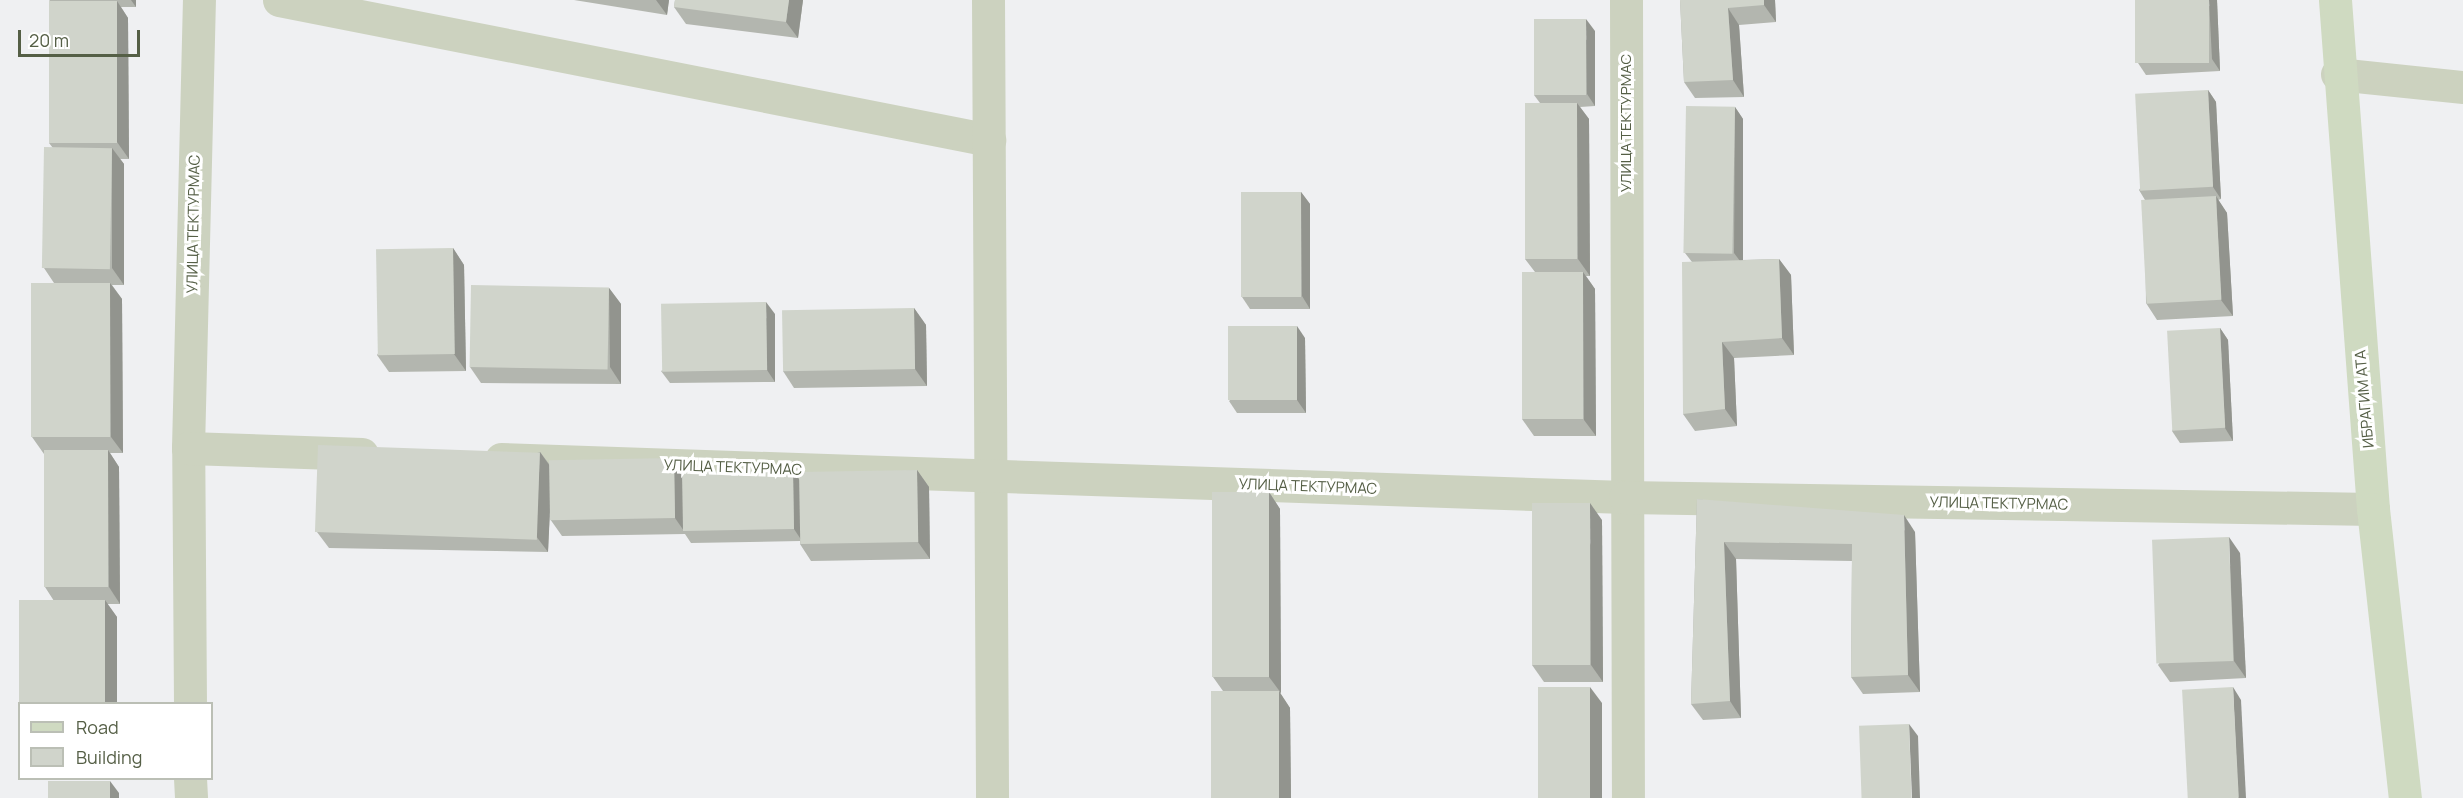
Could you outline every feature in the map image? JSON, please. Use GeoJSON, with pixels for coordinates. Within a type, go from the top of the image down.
{"type":"FeatureCollection","features":[{"type":"Feature","properties":{"kind":"street","name":"УЛИЦА ТЕКТУРМАС"},"geometry":{"type":"LineString","coordinates":[[190,702],[188,448],[199,0]]}},
{"type":"Feature","properties":{"kind":"street"},"geometry":{"type":"LineString","coordinates":[[279,0],[989,140]]}},
{"type":"Feature","properties":{"kind":"street"},"geometry":{"type":"LineString","coordinates":[[988,0],[992,798]]}},
{"type":"Feature","properties":{"kind":"street","name":"УЛИЦА ТЕКТУРМАС"},"geometry":{"type":"LineString","coordinates":[[1626,0],[1625,497],[1628,798]]}},
{"type":"Feature","properties":{"kind":"street","name":"ИБРАГИМ АТА"},"geometry":{"type":"LineString","coordinates":[[2335,0],[2337,74],[2373,509],[2405,798]]}},
{"type":"Feature","properties":{"kind":"street"},"geometry":{"type":"LineString","coordinates":[[2337,74],[2463,87]]}},
{"type":"Feature","properties":{"kind":"street"},"geometry":{"type":"LineString","coordinates":[[188,448],[392,455]]}},
{"type":"Feature","properties":{"kind":"street","name":"УЛИЦА ТЕКТУРМАС"},"geometry":{"type":"LineString","coordinates":[[464,457],[1625,497],[2373,509]]}},
{"type":"Feature","properties":{"kind":"street"},"geometry":{"type":"LineString","coordinates":[[190,780],[190,798]]}},
{"type":"Feature","properties":{"kind":"building"},"geometry":{"type":"Polygon","coordinates":[[[675,0],[789,0],[786,22],[674,7],[675,0]]]}},
{"type":"Feature","properties":{"kind":"building"},"geometry":{"type":"Polygon","coordinates":[[[1680,0],[1764,0],[1764,5],[1728,8],[1733,80],[1684,82],[1680,0]]]}},
{"type":"Feature","properties":{"kind":"building"},"geometry":{"type":"Polygon","coordinates":[[[2135,0],[2209,0],[2209,63],[2135,63],[2135,0]]]}},
{"type":"Feature","properties":{"kind":"building"},"geometry":{"type":"Polygon","coordinates":[[[49,1],[117,1],[117,143],[49,143],[49,1]]]}},
{"type":"Feature","properties":{"kind":"building"},"geometry":{"type":"Polygon","coordinates":[[[1534,19],[1586,19],[1586,95],[1534,95],[1534,19]]]}},
{"type":"Feature","properties":{"kind":"building"},"geometry":{"type":"Polygon","coordinates":[[[2208,90],[2213,187],[2140,191],[2135,94],[2208,90]]]}},
{"type":"Feature","properties":{"kind":"building"},"geometry":{"type":"Polygon","coordinates":[[[1525,103],[1577,103],[1577,259],[1525,259],[1525,103]]]}},
{"type":"Feature","properties":{"kind":"building"},"geometry":{"type":"Polygon","coordinates":[[[1686,106],[1735,107],[1732,254],[1683,253],[1686,106]]]}},
{"type":"Feature","properties":{"kind":"building"},"geometry":{"type":"Polygon","coordinates":[[[44,147],[112,148],[110,269],[42,268],[44,147]]]}},
{"type":"Feature","properties":{"kind":"building"},"geometry":{"type":"Polygon","coordinates":[[[1241,192],[1301,192],[1301,297],[1241,297],[1241,192]]]}},
{"type":"Feature","properties":{"kind":"building"},"geometry":{"type":"Polygon","coordinates":[[[2216,196],[2221,300],[2147,304],[2141,200],[2216,196]]]}},
{"type":"Feature","properties":{"kind":"building"},"geometry":{"type":"Polygon","coordinates":[[[453,248],[455,354],[378,355],[376,249],[453,248]]]}},
{"type":"Feature","properties":{"kind":"building"},"geometry":{"type":"Polygon","coordinates":[[[1779,259],[1782,338],[1722,342],[1725,409],[1683,414],[1682,262],[1779,259]]]}},
{"type":"Feature","properties":{"kind":"building"},"geometry":{"type":"Polygon","coordinates":[[[1522,272],[1583,272],[1583,419],[1522,419],[1522,272]]]}},
{"type":"Feature","properties":{"kind":"building"},"geometry":{"type":"Polygon","coordinates":[[[31,283],[110,283],[110,437],[31,437],[31,283]]]}},
{"type":"Feature","properties":{"kind":"building"},"geometry":{"type":"Polygon","coordinates":[[[471,285],[609,287],[608,369],[470,367],[471,285]]]}},
{"type":"Feature","properties":{"kind":"building"},"geometry":{"type":"Polygon","coordinates":[[[766,302],[767,370],[662,372],[661,304],[766,302]]]}},
{"type":"Feature","properties":{"kind":"building"},"geometry":{"type":"Polygon","coordinates":[[[914,308],[915,369],[783,371],[782,310],[914,308]]]}},
{"type":"Feature","properties":{"kind":"building"},"geometry":{"type":"Polygon","coordinates":[[[1228,326],[1297,326],[1297,400],[1228,400],[1228,326]]]}},
{"type":"Feature","properties":{"kind":"building"},"geometry":{"type":"Polygon","coordinates":[[[2220,328],[2225,428],[2172,431],[2167,331],[2220,328]]]}},
{"type":"Feature","properties":{"kind":"building"},"geometry":{"type":"Polygon","coordinates":[[[318,445],[540,453],[537,540],[315,532],[318,445]]]}},
{"type":"Feature","properties":{"kind":"building"},"geometry":{"type":"Polygon","coordinates":[[[44,450],[108,450],[108,587],[44,587],[44,450]]]}},
{"type":"Feature","properties":{"kind":"building"},"geometry":{"type":"Polygon","coordinates":[[[674,458],[675,518],[550,520],[549,460],[674,458]]]}},
{"type":"Feature","properties":{"kind":"building"},"geometry":{"type":"Polygon","coordinates":[[[917,470],[918,542],[800,544],[799,472],[917,470]]]}},
{"type":"Feature","properties":{"kind":"building"},"geometry":{"type":"Polygon","coordinates":[[[793,471],[794,529],[683,531],[682,473],[793,471]]]}},
{"type":"Feature","properties":{"kind":"building"},"geometry":{"type":"Polygon","coordinates":[[[1212,492],[1269,492],[1269,677],[1212,677],[1212,492]]]}},
{"type":"Feature","properties":{"kind":"building"},"geometry":{"type":"Polygon","coordinates":[[[1697,499],[1904,515],[1908,675],[1851,677],[1852,544],[1724,542],[1730,701],[1691,704],[1697,499]]]}},
{"type":"Feature","properties":{"kind":"building"},"geometry":{"type":"Polygon","coordinates":[[[1532,503],[1590,503],[1590,665],[1532,665],[1532,503]]]}},
{"type":"Feature","properties":{"kind":"building"},"geometry":{"type":"Polygon","coordinates":[[[2229,537],[2233,661],[2156,664],[2152,540],[2229,537]]]}},
{"type":"Feature","properties":{"kind":"building"},"geometry":{"type":"Polygon","coordinates":[[[19,600],[105,600],[105,702],[19,702],[19,600]]]}},
{"type":"Feature","properties":{"kind":"building"},"geometry":{"type":"Polygon","coordinates":[[[1538,687],[1590,687],[1590,798],[1538,798],[1538,687]]]}},
{"type":"Feature","properties":{"kind":"building"},"geometry":{"type":"Polygon","coordinates":[[[2233,687],[2239,798],[2188,798],[2182,690],[2233,687]]]}},
{"type":"Feature","properties":{"kind":"building"},"geometry":{"type":"Polygon","coordinates":[[[1211,691],[1279,691],[1279,798],[1211,798],[1211,691]]]}},
{"type":"Feature","properties":{"kind":"building"},"geometry":{"type":"Polygon","coordinates":[[[1909,724],[1912,798],[1862,798],[1859,726],[1909,724]]]}},
{"type":"Feature","properties":{"kind":"building"},"geometry":{"type":"Polygon","coordinates":[[[48,781],[110,781],[110,798],[48,798],[48,781]]]}}]}
